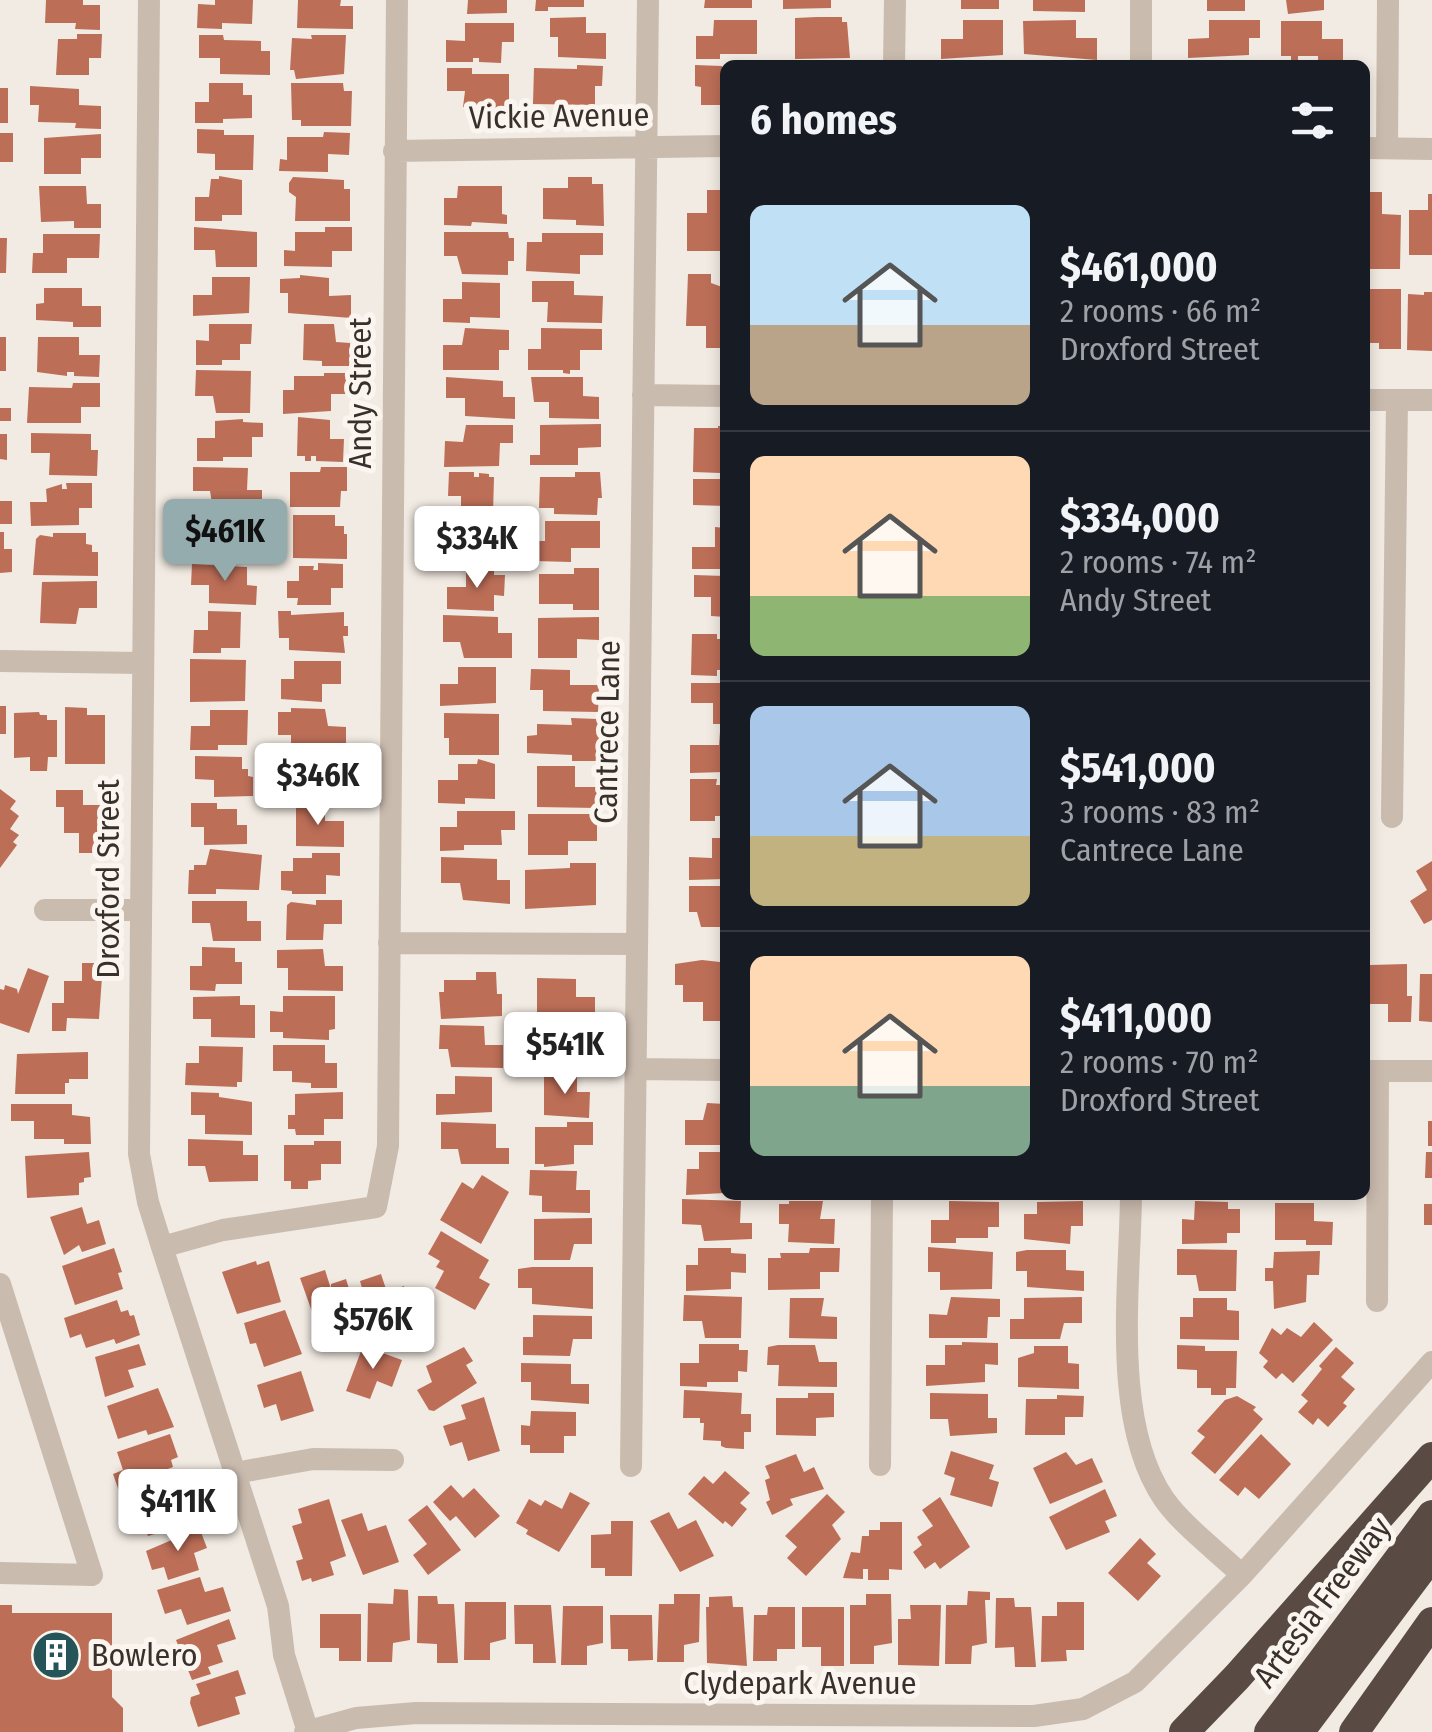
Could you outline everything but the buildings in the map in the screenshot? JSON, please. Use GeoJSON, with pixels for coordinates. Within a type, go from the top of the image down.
{"type":"FeatureCollection","features":[{"type":"Feature","properties":{"kind":"highway"},"geometry":{"type":"LineString","coordinates":[[1184,1732],[1432,1456]]}},
{"type":"Feature","properties":{"kind":"highway","name":"Artesia Freeway"},"geometry":{"type":"LineString","coordinates":[[1269,1732],[1432,1515]]}},
{"type":"Feature","properties":{"kind":"highway"},"geometry":{"type":"LineString","coordinates":[[1299,1732],[1432,1554]]}},
{"type":"Feature","properties":{"kind":"highway"},"geometry":{"type":"LineString","coordinates":[[1354,1732],[1432,1622]]}},
{"type":"Feature","properties":{"kind":"street","name":"Droxford Street"},"geometry":{"type":"LineString","coordinates":[[149,0],[139,1154],[148,1202],[278,1606],[284,1656],[307,1732]]}},
{"type":"Feature","properties":{"kind":"street","name":"Andy Street"},"geometry":{"type":"LineString","coordinates":[[162,1246],[223,1230],[376,1207],[388,1146],[397,0]]}},
{"type":"Feature","properties":{"kind":"street","name":"Cantrece Lane"},"geometry":{"type":"LineString","coordinates":[[631,1466],[648,0]]}},
{"type":"Feature","properties":{"kind":"street"},"geometry":{"type":"LineString","coordinates":[[894,0],[894,60]]}},
{"type":"Feature","properties":{"kind":"street"},"geometry":{"type":"LineString","coordinates":[[1141,0],[1141,60]]}},
{"type":"Feature","properties":{"kind":"street"},"geometry":{"type":"LineString","coordinates":[[1388,0],[1376,148],[1432,149]]}},
{"type":"Feature","properties":{"kind":"street","name":"Vickie Avenue"},"geometry":{"type":"LineString","coordinates":[[394,151],[720,146]]}},
{"type":"Feature","properties":{"kind":"street"},"geometry":{"type":"LineString","coordinates":[[644,395],[720,396]]}},
{"type":"Feature","properties":{"kind":"street"},"geometry":{"type":"LineString","coordinates":[[1370,400],[1432,400]]}},
{"type":"Feature","properties":{"kind":"street"},"geometry":{"type":"LineString","coordinates":[[1392,817],[1397,400]]}},
{"type":"Feature","properties":{"kind":"street"},"geometry":{"type":"LineString","coordinates":[[0,660],[142,663]]}},
{"type":"Feature","properties":{"kind":"street"},"geometry":{"type":"LineString","coordinates":[[45,910],[140,910]]}},
{"type":"Feature","properties":{"kind":"street"},"geometry":{"type":"LineString","coordinates":[[388,943],[637,944]]}},
{"type":"Feature","properties":{"kind":"street"},"geometry":{"type":"LineString","coordinates":[[636,1070],[720,1070]]}},
{"type":"Feature","properties":{"kind":"street"},"geometry":{"type":"LineString","coordinates":[[1377,1301],[1372,1071],[1432,1071]]}},
{"type":"Feature","properties":{"kind":"street"},"geometry":{"type":"LineString","coordinates":[[880,1465],[882,1200]]}},
{"type":"Feature","properties":{"kind":"street"},"geometry":{"type":"LineString","coordinates":[[1131,1200],[1128,1397],[1140,1449],[1165,1500],[1242,1575]]}},
{"type":"Feature","properties":{"kind":"street"},"geometry":{"type":"LineString","coordinates":[[0,1284],[92,1575],[0,1573]]}},
{"type":"Feature","properties":{"kind":"street","name":"Clydepark Avenue"},"geometry":{"type":"LineString","coordinates":[[307,1732],[356,1718],[416,1713],[1034,1716],[1083,1710],[1135,1682],[1242,1575],[1432,1362]]}},
{"type":"Feature","properties":{"kind":"street"},"geometry":{"type":"LineString","coordinates":[[236,1473],[313,1459],[393,1460]]}},
{"type":"Feature","properties":{"kind":"place","name":"Bowlero"},"geometry":{"type":"Point","coordinates":[56,1655]}}]}
